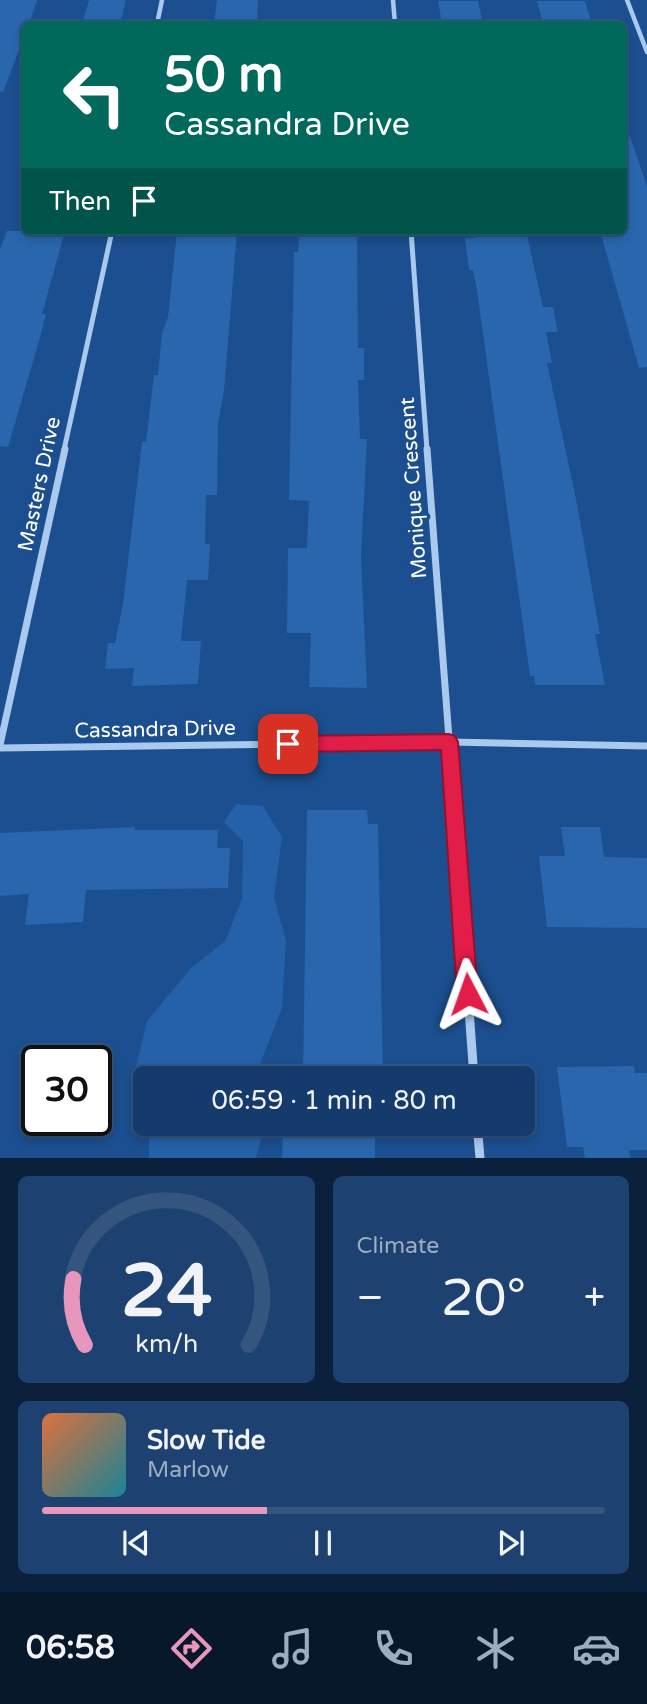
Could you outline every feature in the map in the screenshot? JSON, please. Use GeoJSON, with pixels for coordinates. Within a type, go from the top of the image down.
{"type":"FeatureCollection","features":[{"type":"Feature","properties":{"kind":"street"},"geometry":{"type":"LineString","coordinates":[[158,21],[162,0]]}},
{"type":"Feature","properties":{"kind":"street"},"geometry":{"type":"LineString","coordinates":[[393,0],[395,21]]}},
{"type":"Feature","properties":{"kind":"street"},"geometry":{"type":"LineString","coordinates":[[627,0],[647,52]]}},
{"type":"Feature","properties":{"kind":"street","name":"Masters Drive"},"geometry":{"type":"LineString","coordinates":[[0,747],[111,235]]}},
{"type":"Feature","properties":{"kind":"street","name":"Monique Crescent"},"geometry":{"type":"LineString","coordinates":[[411,235],[473,1066]]}},
{"type":"Feature","properties":{"kind":"street","name":"Cassandra Drive"},"geometry":{"type":"LineString","coordinates":[[0,747],[449,742],[647,746]]}},
{"type":"Feature","properties":{"kind":"street"},"geometry":{"type":"LineString","coordinates":[[478,1136],[480,1158]]}},
{"type":"Feature","properties":{"kind":"shaded area"},"geometry":{"type":"Polygon","coordinates":[[[236,804],[263,806],[282,837],[274,897],[286,941],[282,1008],[260,1066],[136,1066],[147,1021],[190,969],[225,941],[242,899],[243,841],[224,822],[236,804]]]}},
{"type":"Feature","properties":{"kind":"shaded area"},"geometry":{"type":"Polygon","coordinates":[[[149,1136],[262,1136],[256,1158],[149,1158],[149,1136]]]}},
{"type":"Feature","properties":{"kind":"building"},"geometry":{"type":"Polygon","coordinates":[[[0,0],[37,0],[30,21],[21,21],[21,45],[3,92],[0,91],[0,0]]]}},
{"type":"Feature","properties":{"kind":"building"},"geometry":{"type":"Polygon","coordinates":[[[89,0],[126,0],[121,21],[83,21],[89,0]]]}},
{"type":"Feature","properties":{"kind":"building"},"geometry":{"type":"Polygon","coordinates":[[[217,0],[258,0],[257,21],[214,21],[217,0]]]}},
{"type":"Feature","properties":{"kind":"building"},"geometry":{"type":"Polygon","coordinates":[[[438,1],[478,1],[482,21],[441,21],[438,1]]]}},
{"type":"Feature","properties":{"kind":"building"},"geometry":{"type":"Polygon","coordinates":[[[537,1],[585,1],[591,21],[542,21],[537,1]]]}},
{"type":"Feature","properties":{"kind":"building"},"geometry":{"type":"Polygon","coordinates":[[[627,128],[647,186],[647,367],[639,368],[601,235],[627,235],[627,128]]]}},
{"type":"Feature","properties":{"kind":"building"},"geometry":{"type":"Polygon","coordinates":[[[7,231],[21,231],[21,235],[64,235],[42,314],[46,314],[41,334],[8,447],[0,446],[0,250],[7,231]]]}},
{"type":"Feature","properties":{"kind":"building"},"geometry":{"type":"Polygon","coordinates":[[[177,235],[237,235],[224,391],[218,424],[217,495],[206,495],[205,544],[210,544],[208,580],[187,580],[181,641],[201,641],[198,684],[132,686],[134,668],[105,669],[108,643],[115,643],[123,604],[142,442],[146,442],[154,375],[158,375],[162,333],[168,317],[177,235]]]}},
{"type":"Feature","properties":{"kind":"building"},"geometry":{"type":"Polygon","coordinates":[[[300,235],[357,235],[358,348],[364,348],[364,380],[358,380],[360,439],[367,439],[361,557],[367,688],[309,687],[311,633],[287,633],[288,548],[307,548],[309,501],[289,500],[294,252],[298,252],[300,235]]]}},
{"type":"Feature","properties":{"kind":"building"},"geometry":{"type":"Polygon","coordinates":[[[476,235],[527,235],[543,307],[553,307],[558,332],[546,332],[552,363],[547,363],[577,504],[600,634],[595,634],[605,685],[535,685],[534,676],[530,676],[477,290],[473,270],[469,270],[465,238],[476,238],[476,235]]]}},
{"type":"Feature","properties":{"kind":"building"},"geometry":{"type":"Polygon","coordinates":[[[307,810],[367,810],[368,824],[378,824],[383,1066],[303,1066],[307,810]]]}},
{"type":"Feature","properties":{"kind":"building"},"geometry":{"type":"Polygon","coordinates":[[[135,827],[134,830],[218,830],[217,848],[230,848],[228,888],[86,890],[83,922],[25,925],[29,894],[0,896],[0,833],[135,827]]]}},
{"type":"Feature","properties":{"kind":"building"},"geometry":{"type":"Polygon","coordinates":[[[561,827],[600,827],[604,857],[647,858],[647,928],[547,927],[539,856],[565,856],[561,827]]]}},
{"type":"Feature","properties":{"kind":"building"},"geometry":{"type":"Polygon","coordinates":[[[634,1066],[635,1073],[647,1073],[647,1150],[629,1150],[630,1158],[585,1158],[583,1147],[567,1147],[557,1067],[634,1066]]]}},
{"type":"Feature","properties":{"kind":"building"},"geometry":{"type":"Polygon","coordinates":[[[283,1136],[375,1136],[375,1158],[282,1158],[283,1136]]]}},
{"type":"Feature","properties":{"kind":"route"},"geometry":{"type":"LineString","coordinates":[[288,744],[449,742],[468,994]]}}]}
